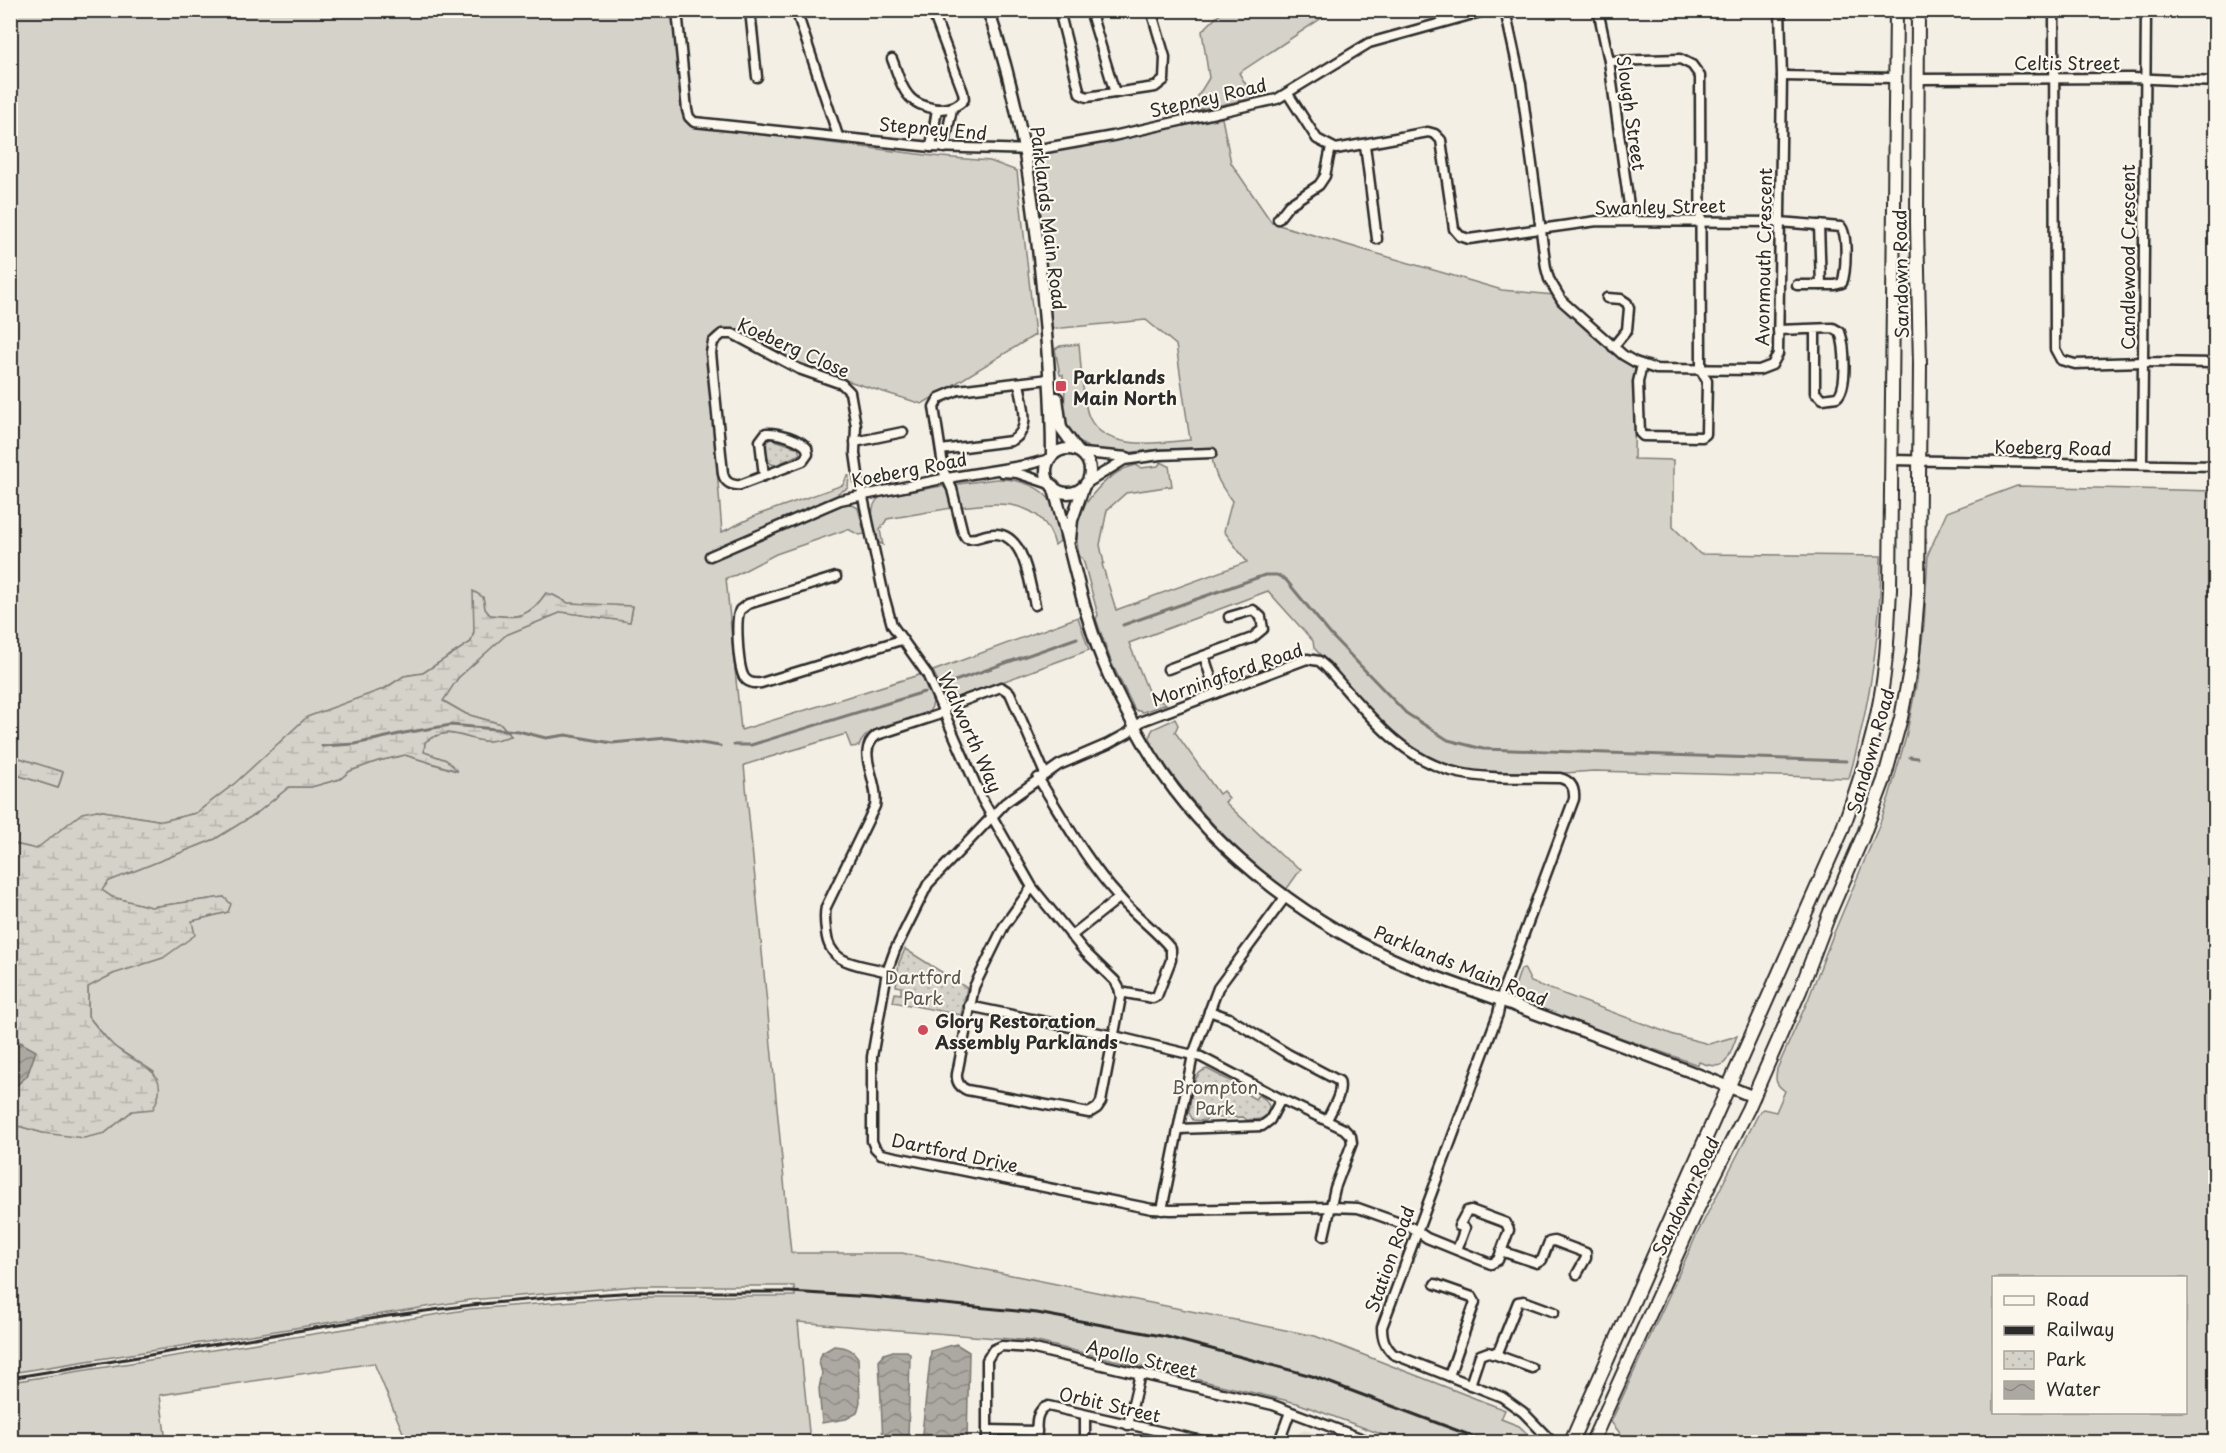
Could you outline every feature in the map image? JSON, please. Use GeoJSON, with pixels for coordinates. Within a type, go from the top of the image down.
{"type":"FeatureCollection","features":[{"type":"Feature","properties":{"kind":"main road","name":"Sandown Road"},"geometry":{"type":"LineString","coordinates":[[1570,1443],[1841,832],[1869,751],[1880,698],[1889,622],[1896,10]]}},
{"type":"Feature","properties":{"kind":"main road","name":"Sandown Road"},"geometry":{"type":"LineString","coordinates":[[1592,1443],[1698,1208],[1754,1097],[1800,991],[1884,780],[1901,718],[1913,654],[1918,594],[1920,365],[1917,223],[1918,10]]}},
{"type":"Feature","properties":{"kind":"street","name":"Stepney End"},"geometry":{"type":"LineString","coordinates":[[677,10],[687,110],[692,120],[710,124],[931,147],[1026,149]]}},
{"type":"Feature","properties":{"kind":"street"},"geometry":{"type":"LineString","coordinates":[[750,10],[756,77]]}},
{"type":"Feature","properties":{"kind":"street"},"geometry":{"type":"LineString","coordinates":[[796,10],[838,136]]}},
{"type":"Feature","properties":{"kind":"street"},"geometry":{"type":"LineString","coordinates":[[892,59],[906,93],[911,99],[937,109],[952,109],[961,104],[964,99],[963,92],[932,10]]}},
{"type":"Feature","properties":{"kind":"street","name":"Parklands Main Road"},"geometry":{"type":"LineString","coordinates":[[988,10],[1011,81],[1026,149],[1038,241],[1049,362],[1061,428],[1080,452]]}},
{"type":"Feature","properties":{"kind":"street"},"geometry":{"type":"LineString","coordinates":[[1059,10],[1080,94],[1095,96],[1155,87],[1164,80],[1165,57],[1151,10]]}},
{"type":"Feature","properties":{"kind":"street"},"geometry":{"type":"LineString","coordinates":[[1090,10],[1115,93]]}},
{"type":"Feature","properties":{"kind":"street","name":"Stepney Road"},"geometry":{"type":"LineString","coordinates":[[1026,149],[1034,150],[1113,136],[1257,105],[1288,94],[1369,43],[1488,10]]}},
{"type":"Feature","properties":{"kind":"street","name":"Avonmouth Crescent"},"geometry":{"type":"LineString","coordinates":[[1505,10],[1521,83],[1546,268],[1556,292],[1562,301],[1623,356],[1656,369],[1701,370],[1766,369],[1772,365],[1778,354],[1782,76],[1780,10]]}},
{"type":"Feature","properties":{"kind":"street","name":"Slough Street"},"geometry":{"type":"LineString","coordinates":[[1598,10],[1609,61],[1631,220]]}},
{"type":"Feature","properties":{"kind":"street"},"geometry":{"type":"LineString","coordinates":[[2054,10],[2055,349],[2061,360],[2075,364],[2143,362],[2142,464]]}},
{"type":"Feature","properties":{"kind":"street","name":"Candlewood Crescent"},"geometry":{"type":"LineString","coordinates":[[2146,10],[2143,362],[2216,363]]}},
{"type":"Feature","properties":{"kind":"street"},"geometry":{"type":"LineString","coordinates":[[1609,61],[1680,59],[1692,65],[1701,81],[1701,370],[1707,381],[1706,434],[1702,437],[1643,436],[1640,434],[1638,382],[1642,365]]}},
{"type":"Feature","properties":{"kind":"street"},"geometry":{"type":"LineString","coordinates":[[1782,76],[1895,78]]}},
{"type":"Feature","properties":{"kind":"street","name":"Celtis Street"},"geometry":{"type":"LineString","coordinates":[[1918,79],[2053,78],[2216,82]]}},
{"type":"Feature","properties":{"kind":"street"},"geometry":{"type":"LineString","coordinates":[[1288,94],[1317,139],[1331,147],[1342,149],[1365,145],[1377,239]]}},
{"type":"Feature","properties":{"kind":"street"},"geometry":{"type":"LineString","coordinates":[[931,147],[937,109]]}},
{"type":"Feature","properties":{"kind":"street"},"geometry":{"type":"LineString","coordinates":[[944,147],[952,109]]}},
{"type":"Feature","properties":{"kind":"street","name":"Swanley Street"},"geometry":{"type":"LineString","coordinates":[[1365,145],[1428,132],[1440,138],[1454,229],[1469,240],[1597,221],[1779,222],[1836,225],[1844,230],[1845,234],[1844,280],[1835,285],[1821,285]]}},
{"type":"Feature","properties":{"kind":"street"},"geometry":{"type":"LineString","coordinates":[[1278,219],[1289,205],[1319,185],[1325,176],[1331,147]]}},
{"type":"Feature","properties":{"kind":"street"},"geometry":{"type":"LineString","coordinates":[[1797,285],[1821,285],[1819,225]]}},
{"type":"Feature","properties":{"kind":"street"},"geometry":{"type":"LineString","coordinates":[[1607,298],[1621,299],[1629,308],[1627,330],[1613,346]]}},
{"type":"Feature","properties":{"kind":"street"},"geometry":{"type":"LineString","coordinates":[[1778,330],[1833,328],[1841,335],[1844,389],[1837,397],[1823,399],[1815,393],[1815,329]]}},
{"type":"Feature","properties":{"kind":"street","name":"Koeberg Close"},"geometry":{"type":"LineString","coordinates":[[764,476],[760,441],[766,433],[772,433],[806,446],[808,454],[803,461],[764,476],[736,485],[724,478],[711,353],[713,342],[722,334],[733,334],[799,369],[846,386],[852,395],[855,453],[861,494]]}},
{"type":"Feature","properties":{"kind":"street","name":"Parklands Main Road"},"geometry":{"type":"LineString","coordinates":[[1049,362],[1051,457]]}},
{"type":"Feature","properties":{"kind":"street"},"geometry":{"type":"LineString","coordinates":[[1035,605],[1022,554],[1014,542],[1004,536],[994,534],[971,540],[966,538],[940,450],[934,406],[939,398],[958,390],[1049,379]]}},
{"type":"Feature","properties":{"kind":"street"},"geometry":{"type":"LineString","coordinates":[[940,450],[1011,441],[1018,437],[1023,430],[1024,422],[1019,383]]}},
{"type":"Feature","properties":{"kind":"street"},"geometry":{"type":"LineString","coordinates":[[855,442],[903,432]]}},
{"type":"Feature","properties":{"kind":"street"},"geometry":{"type":"LineString","coordinates":[[1145,457],[1124,460],[1068,493],[1052,485],[1046,474],[1051,457],[1063,449],[1116,458],[1212,453]]}},
{"type":"Feature","properties":{"kind":"street"},"geometry":{"type":"LineString","coordinates":[[1080,452],[1090,467],[1085,485]]}},
{"type":"Feature","properties":{"kind":"street","name":"Koeberg Road"},"geometry":{"type":"LineString","coordinates":[[710,556],[840,500],[947,477],[1027,465],[1051,457]]}},
{"type":"Feature","properties":{"kind":"street","name":"Koeberg Road"},"geometry":{"type":"LineString","coordinates":[[1891,460],[2216,466]]}},
{"type":"Feature","properties":{"kind":"street","name":"Koeberg Road"},"geometry":{"type":"LineString","coordinates":[[983,472],[1017,473],[1052,485]]}},
{"type":"Feature","properties":{"kind":"street","name":"Parklands Main Road"},"geometry":{"type":"LineString","coordinates":[[1052,485],[1091,630],[1106,668],[1136,726],[1163,774],[1190,809],[1251,869],[1286,897],[1333,928],[1408,966],[1754,1097]]}},
{"type":"Feature","properties":{"kind":"street","name":"Parklands Main Road"},"geometry":{"type":"LineString","coordinates":[[1075,575],[1070,535],[1075,508],[1085,485]]}},
{"type":"Feature","properties":{"kind":"street","name":"Walworth Way"},"geometry":{"type":"LineString","coordinates":[[861,494],[892,625],[927,674],[982,800],[1032,887],[1071,936],[1115,981],[1120,992]]}},
{"type":"Feature","properties":{"kind":"street"},"geometry":{"type":"LineString","coordinates":[[836,577],[748,604],[740,610],[737,621],[741,670],[746,679],[752,683],[761,683],[901,640]]}},
{"type":"Feature","properties":{"kind":"street"},"geometry":{"type":"LineString","coordinates":[[1168,669],[1252,638],[1263,630],[1261,617],[1253,610],[1229,617]]}},
{"type":"Feature","properties":{"kind":"street"},"geometry":{"type":"LineString","coordinates":[[1204,656],[1216,693]]}},
{"type":"Feature","properties":{"kind":"street","name":"Morningford Road"},"geometry":{"type":"LineString","coordinates":[[1136,726],[1142,721],[1216,693],[1307,659],[1314,659],[1326,667],[1396,741],[1428,762],[1449,771],[1472,775],[1560,778],[1568,781],[1573,788],[1574,799],[1501,1000]]}},
{"type":"Feature","properties":{"kind":"street"},"geometry":{"type":"LineString","coordinates":[[887,972],[842,960],[835,956],[826,941],[825,910],[875,806],[876,790],[867,758],[868,744],[877,735],[938,714],[949,706],[998,687],[1007,689],[1041,776],[1076,843],[1119,898],[1172,949],[1172,955],[1157,996],[1153,998],[1120,992],[1101,1102],[1092,1113],[1086,1114],[967,1090],[961,1087],[956,1078],[974,987],[1004,926],[1032,887]]}},
{"type":"Feature","properties":{"kind":"street","name":"Dartford Drive"},"geometry":{"type":"LineString","coordinates":[[1136,726],[1108,744],[1073,758],[1041,776],[1005,803],[928,884],[895,950],[887,972],[872,1057],[872,1141],[878,1151],[889,1157],[1162,1210],[1331,1207],[1368,1211],[1411,1227],[1427,1238],[1491,1264],[1498,1260],[1501,1251]]}},
{"type":"Feature","properties":{"kind":"street"},"geometry":{"type":"LineString","coordinates":[[1162,1210],[1193,1055],[1218,988],[1286,897]]}},
{"type":"Feature","properties":{"kind":"street"},"geometry":{"type":"LineString","coordinates":[[1071,936],[1119,898]]}},
{"type":"Feature","properties":{"kind":"street","name":"Station Road"},"geometry":{"type":"LineString","coordinates":[[1501,1000],[1498,1014],[1382,1327],[1383,1340],[1393,1354],[1511,1402],[1552,1443]]}},
{"type":"Feature","properties":{"kind":"street"},"geometry":{"type":"LineString","coordinates":[[969,1006],[1193,1055],[1347,1130],[1352,1139],[1324,1236]]}},
{"type":"Feature","properties":{"kind":"street"},"geometry":{"type":"LineString","coordinates":[[1209,1011],[1229,1018],[1288,1054],[1339,1081],[1339,1095],[1327,1120]]}},
{"type":"Feature","properties":{"kind":"street"},"geometry":{"type":"LineString","coordinates":[[1178,1129],[1262,1126],[1274,1116],[1281,1099]]}},
{"type":"Feature","properties":{"kind":"street"},"geometry":{"type":"LineString","coordinates":[[1457,1250],[1465,1228],[1459,1226],[1464,1214],[1471,1210],[1507,1224],[1509,1230],[1501,1251],[1537,1263],[1542,1260],[1549,1242],[1554,1241],[1586,1253],[1586,1258],[1577,1274]]}},
{"type":"Feature","properties":{"kind":"street"},"geometry":{"type":"LineString","coordinates":[[1435,1284],[1472,1297],[1475,1302],[1449,1376]]}},
{"type":"Feature","properties":{"kind":"street"},"geometry":{"type":"LineString","coordinates":[[1492,1354],[1499,1350],[1518,1302],[1524,1301],[1554,1312]]}},
{"type":"Feature","properties":{"kind":"street","name":"Apollo Street"},"geometry":{"type":"LineString","coordinates":[[987,1443],[987,1360],[993,1350],[999,1347],[1030,1348],[1273,1405],[1371,1443]]}},
{"type":"Feature","properties":{"kind":"street"},"geometry":{"type":"LineString","coordinates":[[1470,1384],[1480,1355],[1485,1352],[1532,1368]]}},
{"type":"Feature","properties":{"kind":"street"},"geometry":{"type":"LineString","coordinates":[[1128,1425],[1140,1374]]}},
{"type":"Feature","properties":{"kind":"street","name":"Orbit Street"},"geometry":{"type":"LineString","coordinates":[[1037,1431],[1038,1415],[1042,1408],[1048,1406],[1128,1425],[1172,1439],[1207,1443]]}},
{"type":"Feature","properties":{"kind":"street"},"geometry":{"type":"LineString","coordinates":[[1279,1443],[1290,1412]]}},
{"type":"Feature","properties":{"kind":"street"},"geometry":{"type":"LineString","coordinates":[[1085,1415],[1085,1443]]}},
{"type":"Feature","properties":{"kind":"street"},"geometry":{"type":"LineString","coordinates":[[987,1430],[1037,1431],[1037,1443]]}},
{"type":"Feature","properties":{"kind":"shaded area"},"geometry":{"type":"Polygon","coordinates":[[[1305,1430],[1339,1442],[1290,1442],[1293,1436],[1305,1430]]]}},
{"type":"Feature","properties":{"kind":"green space"},"geometry":{"type":"Polygon","coordinates":[[[1224,10],[1332,11],[1239,73],[1254,98],[1191,111],[1190,109],[1209,78],[1202,31],[1224,10]]]}},
{"type":"Feature","properties":{"kind":"green space"},"geometry":{"type":"Polygon","coordinates":[[[11,11],[672,11],[683,114],[695,126],[941,157],[990,161],[1017,171],[1035,335],[922,404],[797,365],[733,329],[717,331],[707,344],[722,532],[757,515],[843,485],[849,476],[848,488],[838,493],[841,505],[851,504],[858,508],[865,534],[859,535],[848,529],[776,554],[726,578],[741,730],[922,674],[933,699],[928,713],[870,732],[859,746],[851,747],[846,734],[744,765],[791,1253],[902,1253],[1315,1336],[1505,1410],[1501,1419],[1519,1426],[1536,1442],[1402,1442],[1297,1403],[1033,1341],[798,1322],[810,1442],[456,1442],[449,1437],[407,1442],[374,1363],[160,1395],[166,1442],[11,1442],[11,1382],[471,1309],[637,1296],[795,1296],[794,1286],[636,1286],[470,1300],[11,1373],[11,1124],[43,1133],[105,1133],[132,1111],[154,1072],[113,1046],[88,1016],[88,986],[113,974],[191,921],[228,912],[224,897],[151,907],[112,897],[101,890],[109,881],[215,839],[257,813],[289,787],[311,787],[340,779],[350,771],[405,755],[456,771],[446,760],[424,752],[425,742],[433,737],[447,734],[486,741],[511,736],[501,724],[466,714],[442,700],[458,678],[505,635],[562,612],[630,622],[633,607],[568,603],[546,593],[529,612],[508,617],[490,615],[485,609],[483,597],[471,642],[423,673],[404,676],[234,784],[196,813],[163,821],[97,810],[36,849],[11,843],[11,773],[58,788],[63,773],[11,755],[11,11]]]}},
{"type":"Feature","properties":{"kind":"green space"},"geometry":{"type":"Polygon","coordinates":[[[1222,118],[1231,163],[1272,223],[1502,290],[1554,295],[1570,315],[1592,335],[1635,368],[1634,459],[1673,460],[1673,527],[1700,554],[1881,556],[1879,612],[1873,668],[1863,723],[1849,778],[1594,771],[1565,773],[1475,771],[1451,767],[1429,758],[1400,740],[1314,648],[1313,641],[1268,591],[1129,643],[1148,691],[1152,697],[1166,704],[1143,712],[1135,710],[1112,664],[1096,619],[1098,615],[1083,559],[1079,556],[1077,527],[1079,517],[1090,497],[1107,480],[1126,468],[1136,465],[1141,468],[1158,466],[1161,462],[1169,466],[1172,486],[1126,493],[1107,510],[1100,545],[1104,563],[1102,564],[1116,610],[1247,562],[1224,531],[1232,501],[1217,476],[1211,448],[1162,449],[1116,454],[1097,452],[1072,436],[1064,414],[1065,385],[1063,385],[1063,375],[1060,375],[1055,349],[1060,346],[1079,344],[1085,402],[1089,417],[1097,428],[1107,436],[1134,443],[1190,440],[1176,345],[1146,320],[1052,329],[1034,167],[1038,158],[1047,153],[1222,118]]]}},
{"type":"Feature","properties":{"kind":"green space"},"geometry":{"type":"Polygon","coordinates":[[[772,439],[798,448],[800,454],[776,465],[771,464],[766,449],[768,440],[772,439]]]}},
{"type":"Feature","properties":{"kind":"green space"},"geometry":{"type":"Polygon","coordinates":[[[996,479],[1021,482],[1044,494],[1054,508],[1060,541],[1055,545],[1049,530],[1041,519],[1018,506],[990,504],[960,507],[956,489],[958,484],[996,479]]]}},
{"type":"Feature","properties":{"kind":"green space"},"geometry":{"type":"Polygon","coordinates":[[[942,486],[947,490],[952,508],[887,519],[880,530],[883,545],[878,542],[872,512],[880,497],[942,486]]]}},
{"type":"Feature","properties":{"kind":"green space"},"geometry":{"type":"Polygon","coordinates":[[[2017,486],[2215,491],[2215,1442],[1627,1442],[1611,1422],[1697,1234],[1760,1111],[1763,1109],[1776,1112],[1785,1091],[1776,1082],[1777,1069],[1808,1000],[1889,797],[1906,737],[1917,681],[1924,625],[1928,554],[1947,512],[2017,486]]]}},
{"type":"Feature","properties":{"kind":"green space"},"geometry":{"type":"Polygon","coordinates":[[[473,591],[483,597],[485,609],[490,615],[508,617],[528,612],[546,593],[568,603],[633,606],[630,622],[562,612],[506,635],[458,678],[443,701],[466,714],[501,724],[511,736],[483,741],[448,733],[425,742],[424,752],[446,760],[458,771],[405,755],[378,761],[350,771],[340,779],[311,787],[289,787],[257,813],[215,839],[109,881],[102,890],[112,897],[151,907],[224,897],[231,904],[228,912],[192,921],[195,935],[163,958],[113,974],[88,987],[88,1016],[113,1045],[150,1070],[159,1085],[159,1095],[153,1109],[132,1111],[105,1133],[84,1138],[43,1133],[11,1124],[11,1090],[27,1076],[35,1051],[11,1037],[10,843],[36,849],[82,813],[97,810],[163,821],[196,813],[234,784],[307,717],[386,688],[404,676],[423,673],[471,642],[474,632],[473,591]]]}},
{"type":"Feature","properties":{"kind":"green space"},"geometry":{"type":"Polygon","coordinates":[[[1078,617],[1089,650],[950,701],[947,700],[933,671],[1078,617]]]}},
{"type":"Feature","properties":{"kind":"green space"},"geometry":{"type":"Polygon","coordinates":[[[1175,719],[1178,725],[1175,732],[1219,794],[1223,791],[1229,798],[1225,802],[1282,856],[1301,869],[1286,890],[1221,832],[1192,800],[1152,745],[1150,735],[1153,729],[1175,719]]]}},
{"type":"Feature","properties":{"kind":"green space"},"geometry":{"type":"Polygon","coordinates":[[[10,755],[63,772],[58,788],[11,773],[10,755]]]}},
{"type":"Feature","properties":{"kind":"green space","name":"Dartford Park"},"geometry":{"type":"Polygon","coordinates":[[[905,949],[967,988],[961,1015],[893,1002],[895,993],[901,994],[901,987],[896,986],[899,963],[905,949]]]}},
{"type":"Feature","properties":{"kind":"green space"},"geometry":{"type":"Polygon","coordinates":[[[1524,968],[1531,982],[1674,1035],[1709,1044],[1737,1036],[1728,1058],[1721,1065],[1699,1062],[1698,1065],[1521,1002],[1516,994],[1515,986],[1521,969],[1524,968]]]}},
{"type":"Feature","properties":{"kind":"green space","name":"Brompton Park"},"geometry":{"type":"Polygon","coordinates":[[[1207,1069],[1250,1091],[1248,1095],[1255,1099],[1258,1095],[1265,1099],[1269,1106],[1265,1117],[1255,1120],[1247,1120],[1243,1117],[1193,1120],[1189,1113],[1193,1087],[1198,1075],[1207,1069]]]}},
{"type":"Feature","properties":{"kind":"water"},"geometry":{"type":"Polygon","coordinates":[[[11,1037],[36,1051],[27,1076],[11,1090],[11,1037]]]}},
{"type":"Feature","properties":{"kind":"water"},"geometry":{"type":"Polygon","coordinates":[[[956,1344],[969,1352],[967,1442],[921,1442],[931,1351],[956,1344]]]}},
{"type":"Feature","properties":{"kind":"water"},"geometry":{"type":"Polygon","coordinates":[[[834,1346],[848,1349],[858,1358],[860,1402],[857,1413],[846,1419],[822,1423],[819,1389],[822,1373],[819,1362],[822,1353],[834,1346]]]}},
{"type":"Feature","properties":{"kind":"water"},"geometry":{"type":"Polygon","coordinates":[[[893,1351],[907,1351],[910,1354],[908,1442],[883,1441],[879,1361],[884,1354],[893,1351]]]}},
{"type":"Feature","properties":{"kind":"waterway"},"geometry":{"type":"LineString","coordinates":[[1123,625],[1265,575],[1277,575],[1286,580],[1331,635],[1406,713],[1448,740],[1483,749],[1846,761]]}},
{"type":"Feature","properties":{"kind":"waterway"},"geometry":{"type":"LineString","coordinates":[[949,683],[1077,638]]}},
{"type":"Feature","properties":{"kind":"waterway"},"geometry":{"type":"LineString","coordinates":[[734,745],[751,745],[924,692]]}},
{"type":"Feature","properties":{"kind":"waterway"},"geometry":{"type":"LineString","coordinates":[[322,746],[355,744],[451,725],[518,731],[546,738],[566,735],[612,743],[667,738],[720,746]]}},
{"type":"Feature","properties":{"kind":"waterway"},"geometry":{"type":"LineString","coordinates":[[1910,757],[1918,758]]}},
{"type":"Feature","properties":{"kind":"railway"},"geometry":{"type":"LineString","coordinates":[[10,1378],[388,1316],[471,1305],[638,1292],[790,1292],[872,1297],[1037,1313],[1167,1337],[1312,1376],[1488,1442]]}},
{"type":"Feature","properties":{"kind":"place","name":"Parklands Main North"},"geometry":{"type":"Point","coordinates":[1061,386]}},
{"type":"Feature","properties":{"kind":"place","name":"Glory Restoration Assembly Parklands"},"geometry":{"type":"Point","coordinates":[923,1030]}}]}
